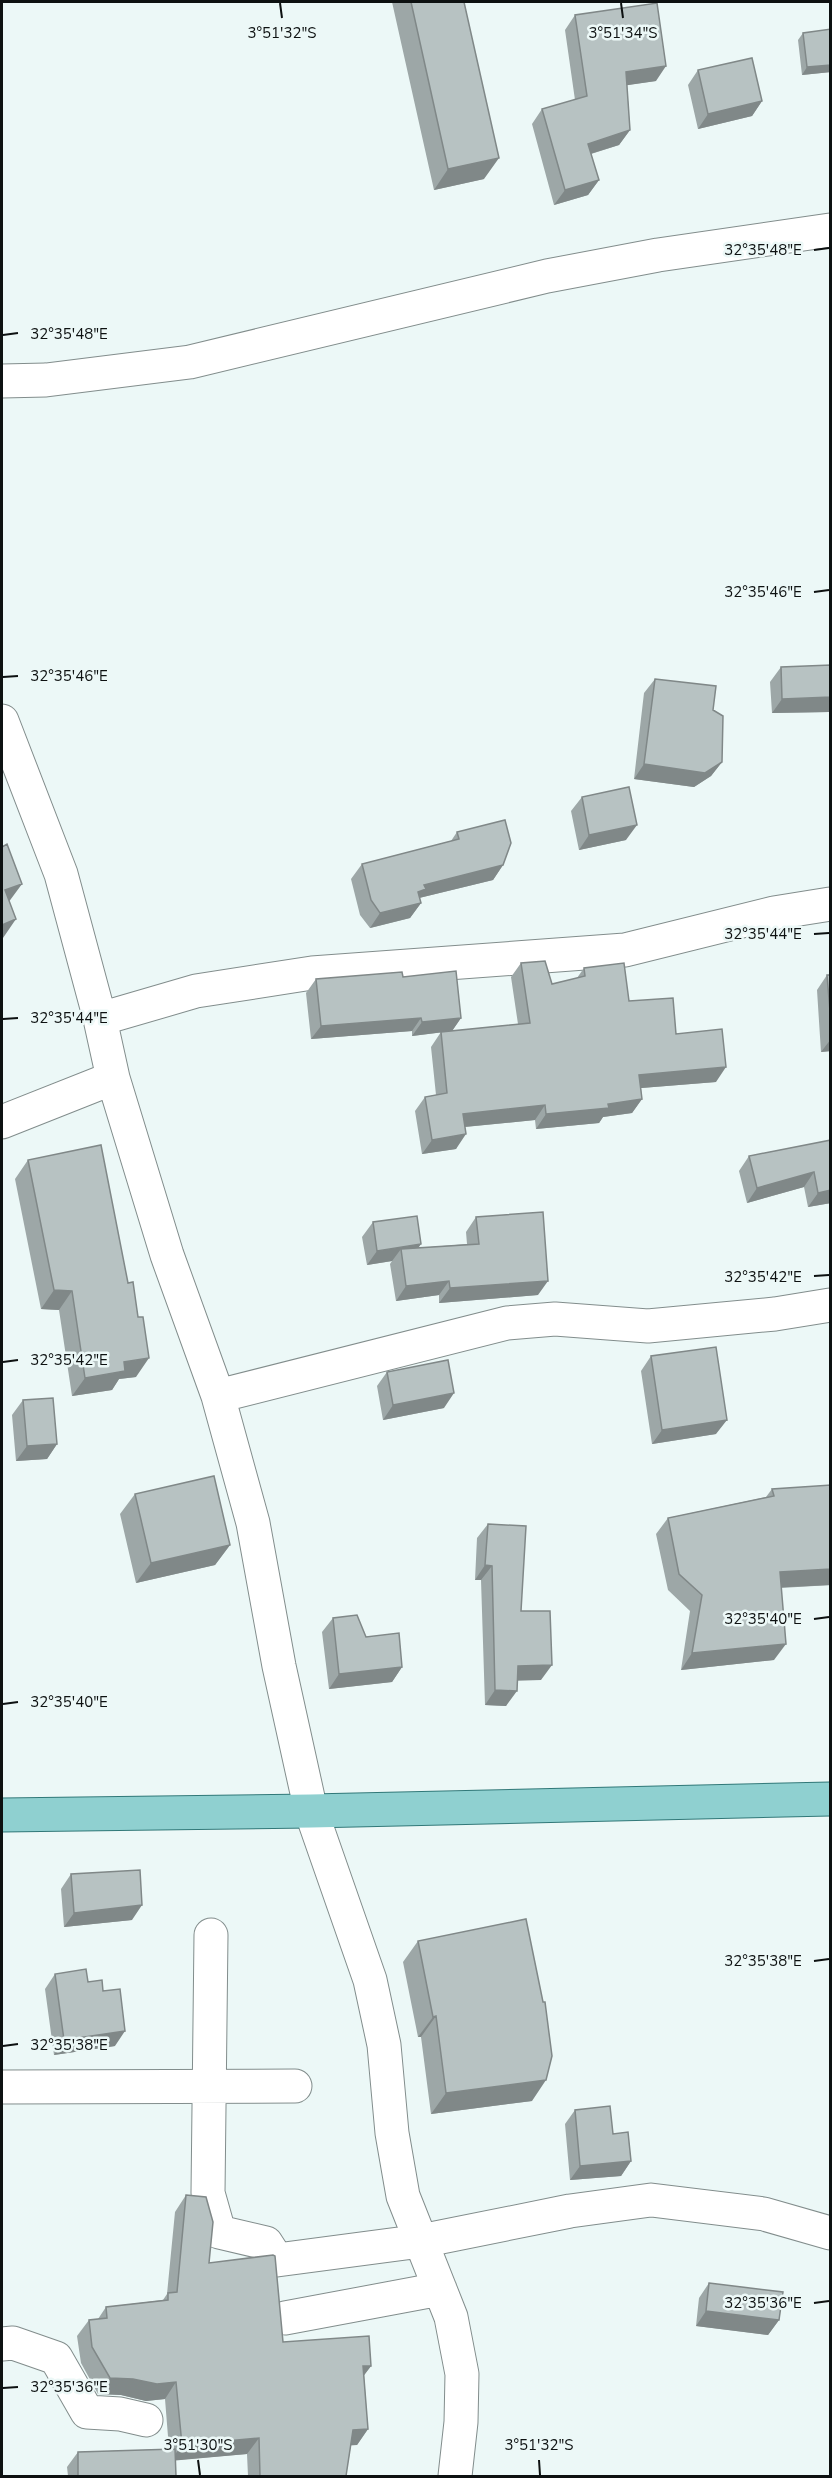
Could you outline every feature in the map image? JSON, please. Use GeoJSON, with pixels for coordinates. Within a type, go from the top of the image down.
{"type":"FeatureCollection","features":[{"type":"Feature","properties":{"kind":"main road"},"geometry":{"type":"LineString","coordinates":[[2,1815],[310,1811],[831,1799]]}},
{"type":"Feature","properties":{"kind":"street"},"geometry":{"type":"LineString","coordinates":[[2,381],[46,380],[190,362],[547,276],[658,255],[831,230]]}},
{"type":"Feature","properties":{"kind":"street"},"geometry":{"type":"LineString","coordinates":[[2,721],[61,874],[100,1019],[113,1078],[167,1255],[218,1396],[253,1523],[279,1666],[310,1811],[370,1980],[384,2045],[392,2133],[403,2196],[452,2317],[462,2374],[461,2422],[455,2476]]}},
{"type":"Feature","properties":{"kind":"street"},"geometry":{"type":"LineString","coordinates":[[100,1019],[196,991],[312,973],[625,950],[774,913],[831,904]]}},
{"type":"Feature","properties":{"kind":"street"},"geometry":{"type":"LineString","coordinates":[[2,1122],[113,1078]]}},
{"type":"Feature","properties":{"kind":"street"},"geometry":{"type":"LineString","coordinates":[[218,1396],[507,1323],[555,1319],[648,1326],[775,1314],[831,1305]]}},
{"type":"Feature","properties":{"kind":"street"},"geometry":{"type":"LineString","coordinates":[[211,1935],[208,2193],[219,2232],[266,2243],[277,2260],[421,2241],[570,2211],[651,2200],[764,2214],[831,2233]]}},
{"type":"Feature","properties":{"kind":"street"},"geometry":{"type":"LineString","coordinates":[[2,2087],[295,2086]]}},
{"type":"Feature","properties":{"kind":"street"},"geometry":{"type":"LineString","coordinates":[[285,2318],[440,2289]]}},
{"type":"Feature","properties":{"kind":"street"},"geometry":{"type":"LineString","coordinates":[[5,2339],[56,2358],[87,2412],[120,2414],[146,2420]]}},
{"type":"Feature","properties":{"kind":"building"},"geometry":{"type":"Polygon","coordinates":[[[411,2],[464,2],[499,158],[448,169],[411,2]]]}},
{"type":"Feature","properties":{"kind":"building"},"geometry":{"type":"Polygon","coordinates":[[[657,3],[666,66],[626,72],[630,130],[588,144],[599,180],[565,190],[542,109],[587,96],[575,15],[657,3]]]}},
{"type":"Feature","properties":{"kind":"building"},"geometry":{"type":"Polygon","coordinates":[[[831,29],[831,65],[807,67],[803,33],[831,29]]]}},
{"type":"Feature","properties":{"kind":"building"},"geometry":{"type":"Polygon","coordinates":[[[752,58],[762,101],[708,114],[698,70],[752,58]]]}},
{"type":"Feature","properties":{"kind":"building"},"geometry":{"type":"Polygon","coordinates":[[[831,665],[831,697],[782,699],[781,667],[831,665]]]}},
{"type":"Feature","properties":{"kind":"building"},"geometry":{"type":"Polygon","coordinates":[[[655,679],[716,686],[713,710],[723,716],[722,762],[705,773],[644,764],[655,679]]]}},
{"type":"Feature","properties":{"kind":"building"},"geometry":{"type":"Polygon","coordinates":[[[629,787],[637,825],[589,835],[582,797],[629,787]]]}},
{"type":"Feature","properties":{"kind":"building"},"geometry":{"type":"Polygon","coordinates":[[[505,820],[511,843],[503,865],[424,885],[426,889],[418,892],[421,903],[380,913],[371,900],[362,864],[459,839],[457,832],[505,820]]]}},
{"type":"Feature","properties":{"kind":"building"},"geometry":{"type":"Polygon","coordinates":[[[7,844],[22,884],[5,890],[16,919],[2,925],[2,847],[7,844]]]}},
{"type":"Feature","properties":{"kind":"building"},"geometry":{"type":"Polygon","coordinates":[[[545,961],[552,984],[585,976],[584,968],[624,963],[629,1001],[673,998],[676,1034],[722,1029],[726,1067],[639,1075],[642,1099],[608,1104],[609,1108],[546,1114],[545,1105],[463,1114],[466,1134],[432,1140],[425,1097],[447,1093],[441,1032],[530,1023],[521,963],[545,961]]]}},
{"type":"Feature","properties":{"kind":"building"},"geometry":{"type":"Polygon","coordinates":[[[456,971],[461,1018],[422,1022],[421,1018],[321,1026],[316,979],[402,972],[403,977],[456,971]]]}},
{"type":"Feature","properties":{"kind":"building"},"geometry":{"type":"Polygon","coordinates":[[[827,975],[831,975],[831,1023],[827,975]]]}},
{"type":"Feature","properties":{"kind":"building"},"geometry":{"type":"Polygon","coordinates":[[[831,1140],[831,1190],[818,1193],[814,1172],[757,1188],[749,1156],[831,1140]]]}},
{"type":"Feature","properties":{"kind":"building"},"geometry":{"type":"Polygon","coordinates":[[[101,1145],[128,1283],[133,1282],[138,1317],[143,1317],[149,1358],[124,1362],[125,1371],[85,1378],[72,1291],[54,1290],[28,1160],[101,1145]]]}},
{"type":"Feature","properties":{"kind":"building"},"geometry":{"type":"Polygon","coordinates":[[[543,1212],[548,1281],[450,1288],[449,1281],[406,1286],[401,1249],[479,1244],[476,1217],[543,1212]]]}},
{"type":"Feature","properties":{"kind":"building"},"geometry":{"type":"Polygon","coordinates":[[[417,1216],[421,1244],[377,1251],[373,1222],[417,1216]]]}},
{"type":"Feature","properties":{"kind":"building"},"geometry":{"type":"Polygon","coordinates":[[[716,1347],[727,1420],[662,1430],[651,1356],[716,1347]]]}},
{"type":"Feature","properties":{"kind":"building"},"geometry":{"type":"Polygon","coordinates":[[[448,1360],[454,1393],[393,1405],[387,1372],[448,1360]]]}},
{"type":"Feature","properties":{"kind":"building"},"geometry":{"type":"Polygon","coordinates":[[[53,1398],[57,1444],[27,1446],[23,1400],[53,1398]]]}},
{"type":"Feature","properties":{"kind":"building"},"geometry":{"type":"Polygon","coordinates":[[[214,1476],[230,1545],[151,1563],[135,1494],[214,1476]]]}},
{"type":"Feature","properties":{"kind":"building"},"geometry":{"type":"Polygon","coordinates":[[[831,1485],[831,1569],[780,1572],[786,1644],[692,1653],[702,1595],[679,1574],[668,1518],[774,1496],[772,1489],[831,1485]]]}},
{"type":"Feature","properties":{"kind":"building"},"geometry":{"type":"Polygon","coordinates":[[[488,1524],[526,1526],[521,1611],[550,1611],[552,1665],[518,1666],[517,1691],[495,1690],[492,1566],[485,1565],[488,1524]]]}},
{"type":"Feature","properties":{"kind":"building"},"geometry":{"type":"Polygon","coordinates":[[[357,1615],[366,1637],[399,1633],[402,1667],[339,1674],[333,1618],[357,1615]]]}},
{"type":"Feature","properties":{"kind":"building"},"geometry":{"type":"Polygon","coordinates":[[[140,1870],[142,1905],[74,1913],[71,1874],[140,1870]]]}},
{"type":"Feature","properties":{"kind":"building"},"geometry":{"type":"Polygon","coordinates":[[[526,1919],[543,2002],[545,2002],[552,2056],[546,2080],[446,2093],[436,2016],[433,2017],[418,1941],[526,1919]]]}},
{"type":"Feature","properties":{"kind":"building"},"geometry":{"type":"Polygon","coordinates":[[[86,1969],[88,1982],[102,1980],[103,1991],[120,1989],[125,2031],[64,2040],[55,1974],[86,1969]]]}},
{"type":"Feature","properties":{"kind":"building"},"geometry":{"type":"Polygon","coordinates":[[[610,2106],[613,2134],[628,2132],[631,2161],[580,2166],[575,2110],[610,2106]]]}},
{"type":"Feature","properties":{"kind":"building"},"geometry":{"type":"Polygon","coordinates":[[[186,2195],[206,2197],[213,2222],[209,2263],[275,2256],[283,2342],[369,2336],[371,2366],[363,2366],[368,2429],[353,2430],[346,2476],[260,2476],[259,2438],[182,2445],[176,2382],[157,2384],[133,2379],[110,2378],[92,2347],[89,2320],[107,2318],[106,2307],[168,2300],[168,2293],[177,2292],[186,2195]]]}},
{"type":"Feature","properties":{"kind":"building"},"geometry":{"type":"Polygon","coordinates":[[[709,2283],[783,2292],[779,2320],[706,2311],[709,2283]]]}},
{"type":"Feature","properties":{"kind":"building"},"geometry":{"type":"Polygon","coordinates":[[[175,2449],[176,2476],[78,2476],[78,2452],[175,2449]]]}}]}
